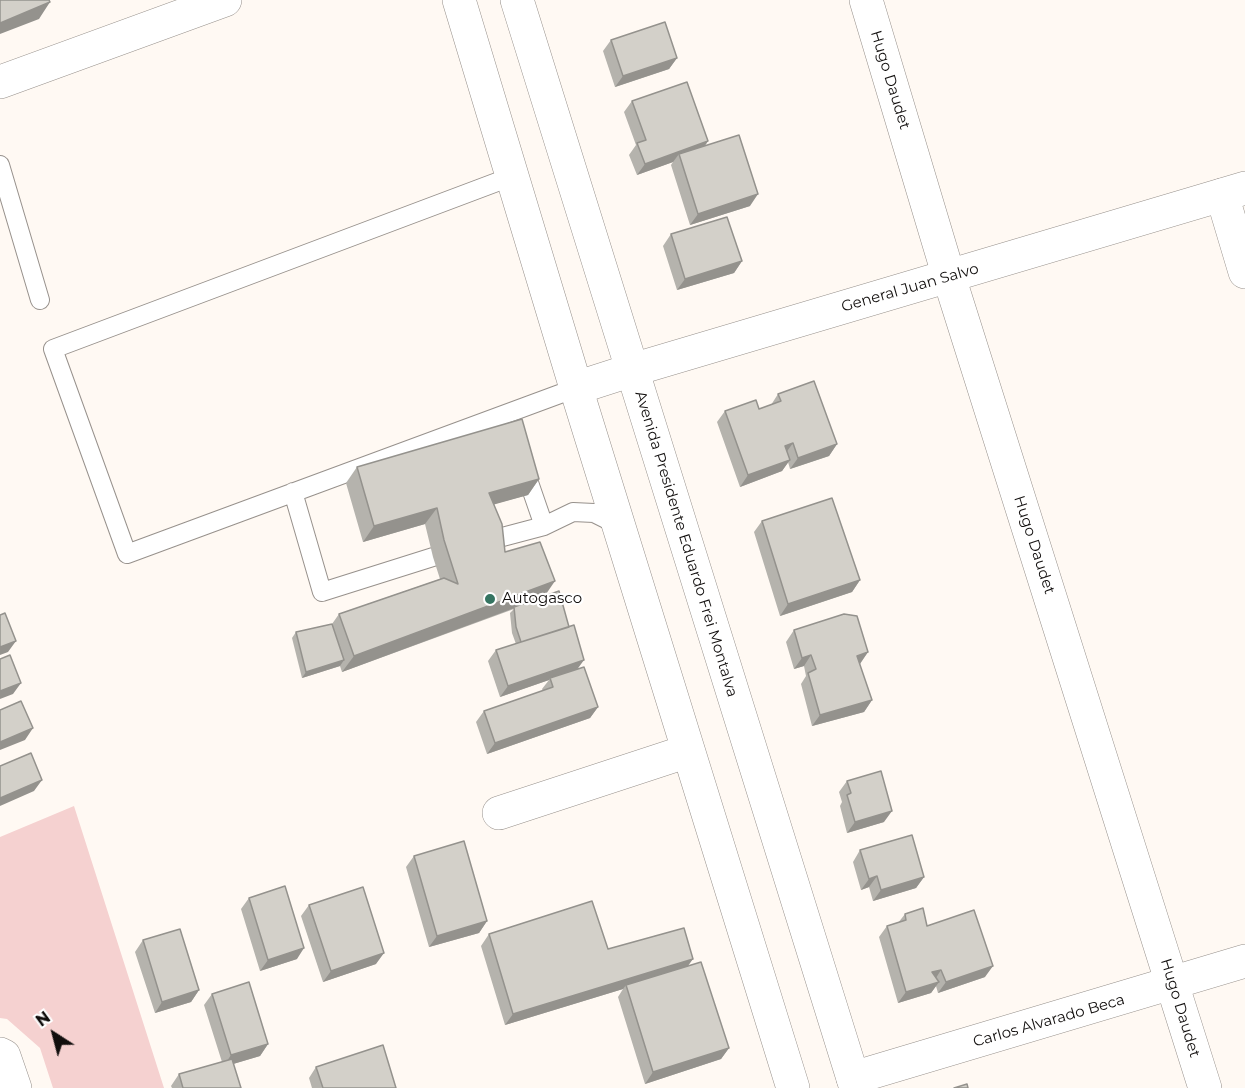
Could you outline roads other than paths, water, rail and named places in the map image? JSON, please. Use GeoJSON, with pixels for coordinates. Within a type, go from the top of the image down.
{"type":"FeatureCollection","features":[{"type":"Feature","properties":{"kind":"street"},"geometry":{"type":"LineString","coordinates":[[0,82],[225,0]]}},
{"type":"Feature","properties":{"kind":"street"},"geometry":{"type":"LineString","coordinates":[[459,0],[792,1088]]}},
{"type":"Feature","properties":{"kind":"street","name":"Avenida Presidente Eduardo Frei Montalva"},"geometry":{"type":"LineString","coordinates":[[517,0],[855,1083]]}},
{"type":"Feature","properties":{"kind":"street","name":"Hugo Daudet"},"geometry":{"type":"LineString","coordinates":[[866,0],[949,277],[1205,1088]]}},
{"type":"Feature","properties":{"kind":"street"},"geometry":{"type":"LineString","coordinates":[[1233,192],[1245,272]]}},
{"type":"Feature","properties":{"kind":"street","name":"General Juan Salvo"},"geometry":{"type":"LineString","coordinates":[[576,388],[1233,192]]}},
{"type":"Feature","properties":{"kind":"street"},"geometry":{"type":"LineString","coordinates":[[499,813],[688,751]]}},
{"type":"Feature","properties":{"kind":"street","name":"Carlos Alvarado Beca"},"geometry":{"type":"LineString","coordinates":[[855,1083],[1245,961]]}},
{"type":"Feature","properties":{"kind":"street"},"geometry":{"type":"LineString","coordinates":[[2,1055],[15,1088]]}},
{"type":"Feature","properties":{"kind":"lane"},"geometry":{"type":"LineString","coordinates":[[0,165],[40,300]]}},
{"type":"Feature","properties":{"kind":"lane"},"geometry":{"type":"LineString","coordinates":[[513,176],[53,349],[127,554],[293,492],[508,419],[576,388]]}},
{"type":"Feature","properties":{"kind":"lane"},"geometry":{"type":"LineString","coordinates":[[517,447],[544,526]]}},
{"type":"Feature","properties":{"kind":"lane"},"geometry":{"type":"LineString","coordinates":[[293,492],[322,592],[433,556]]}},
{"type":"Feature","properties":{"kind":"lane"},"geometry":{"type":"LineString","coordinates":[[491,540],[544,526],[573,512],[594,513],[618,525]]}},
{"type":"Feature","properties":{"kind":"place","name":"Autogasco"},"geometry":{"type":"Point","coordinates":[490,599]}}]}
